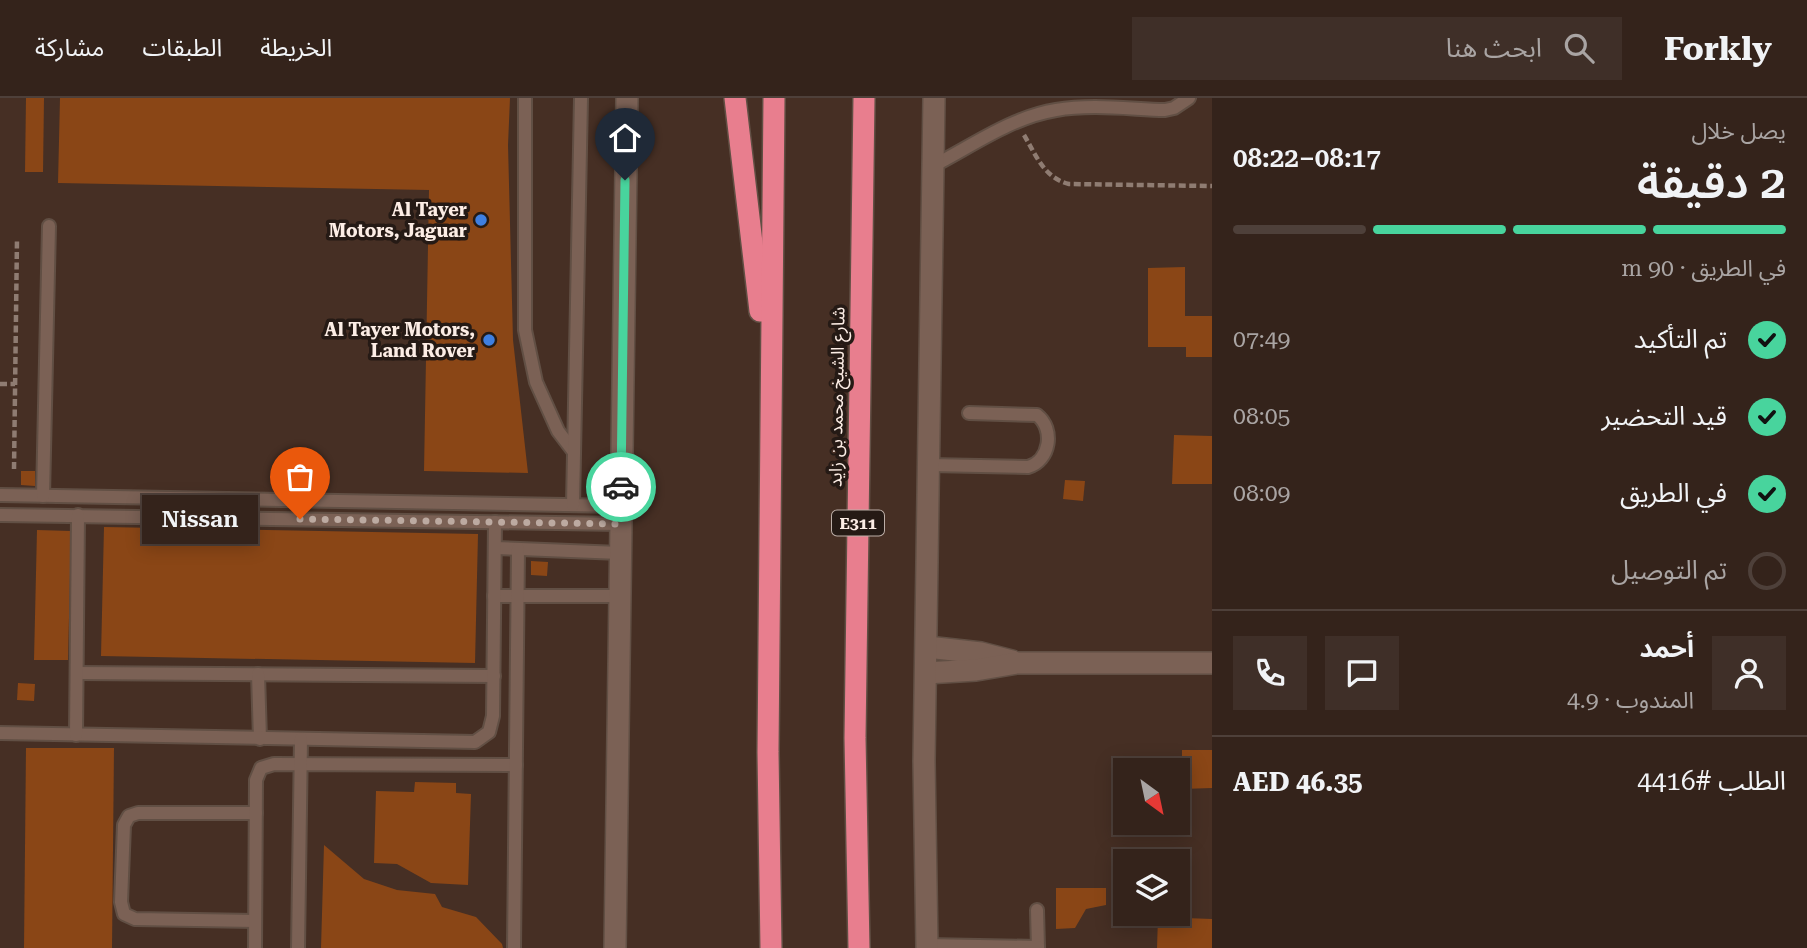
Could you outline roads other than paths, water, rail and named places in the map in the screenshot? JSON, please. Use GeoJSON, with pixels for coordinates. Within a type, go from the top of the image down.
{"type":"FeatureCollection","features":[{"type":"Feature","properties":{"kind":"highway"},"geometry":{"type":"LineString","coordinates":[[735,98],[770,390]]}},
{"type":"Feature","properties":{"kind":"highway"},"geometry":{"type":"LineString","coordinates":[[771,948],[768,752],[774,98]]}},
{"type":"Feature","properties":{"kind":"highway","name":"شارع الشيخ محمد بن زايد"},"geometry":{"type":"LineString","coordinates":[[859,948],[855,738],[864,98]]}},
{"type":"Feature","properties":{"kind":"street"},"geometry":{"type":"LineString","coordinates":[[615,948],[627,98]]}},
{"type":"Feature","properties":{"kind":"street"},"geometry":{"type":"LineString","coordinates":[[927,947],[924,761],[934,98]]}},
{"type":"Feature","properties":{"kind":"street"},"geometry":{"type":"LineString","coordinates":[[927,646],[981,653],[1017,663]]}},
{"type":"Feature","properties":{"kind":"street"},"geometry":{"type":"LineString","coordinates":[[926,673],[976,670],[1017,663],[1212,663]]}},
{"type":"Feature","properties":{"kind":"lane"},"geometry":{"type":"LineString","coordinates":[[525,98],[527,343],[545,407],[574,453]]}},
{"type":"Feature","properties":{"kind":"lane"},"geometry":{"type":"LineString","coordinates":[[573,505],[581,98]]}},
{"type":"Feature","properties":{"kind":"lane"},"geometry":{"type":"LineString","coordinates":[[933,166],[1016,122],[1072,103],[1164,110],[1174,108],[1189,98]]}},
{"type":"Feature","properties":{"kind":"lane"},"geometry":{"type":"LineString","coordinates":[[43,496],[49,226]]}},
{"type":"Feature","properties":{"kind":"lane"},"geometry":{"type":"LineString","coordinates":[[929,465],[1028,467],[1045,456],[1047,430],[1037,415],[969,412]]}},
{"type":"Feature","properties":{"kind":"lane"},"geometry":{"type":"LineString","coordinates":[[0,495],[573,505],[621,515]]}},
{"type":"Feature","properties":{"kind":"lane"},"geometry":{"type":"LineString","coordinates":[[0,515],[495,522],[621,515]]}},
{"type":"Feature","properties":{"kind":"lane"},"geometry":{"type":"LineString","coordinates":[[76,735],[78,515]]}},
{"type":"Feature","properties":{"kind":"lane"},"geometry":{"type":"LineString","coordinates":[[0,733],[475,741],[489,732],[493,724],[495,522]]}},
{"type":"Feature","properties":{"kind":"lane"},"geometry":{"type":"LineString","coordinates":[[495,548],[620,553]]}},
{"type":"Feature","properties":{"kind":"lane"},"geometry":{"type":"LineString","coordinates":[[514,948],[518,549]]}},
{"type":"Feature","properties":{"kind":"lane"},"geometry":{"type":"LineString","coordinates":[[494,596],[620,596]]}},
{"type":"Feature","properties":{"kind":"lane"},"geometry":{"type":"LineString","coordinates":[[76,673],[494,676]]}},
{"type":"Feature","properties":{"kind":"lane"},"geometry":{"type":"LineString","coordinates":[[258,674],[260,738]]}},
{"type":"Feature","properties":{"kind":"lane"},"geometry":{"type":"LineString","coordinates":[[298,948],[302,739]]}},
{"type":"Feature","properties":{"kind":"lane"},"geometry":{"type":"LineString","coordinates":[[255,948],[256,780],[261,768],[267,765],[516,765]]}},
{"type":"Feature","properties":{"kind":"lane"},"geometry":{"type":"LineString","coordinates":[[255,921],[135,919],[124,914],[121,902],[124,824],[129,816],[138,813],[256,813]]}},
{"type":"Feature","properties":{"kind":"lane"},"geometry":{"type":"LineString","coordinates":[[927,947],[1038,947],[1037,910]]}},
{"type":"Feature","properties":{"kind":"place","name":"Al Tayer Motors, Jaguar"},"geometry":{"type":"Point","coordinates":[481,220]}},
{"type":"Feature","properties":{"kind":"place","name":"Al Tayer Motors, Land Rover"},"geometry":{"type":"Point","coordinates":[489,340]}},
{"type":"Feature","properties":{"kind":"place","name":"Nissan"},"geometry":{"type":"Point","coordinates":[300,519]}}]}
